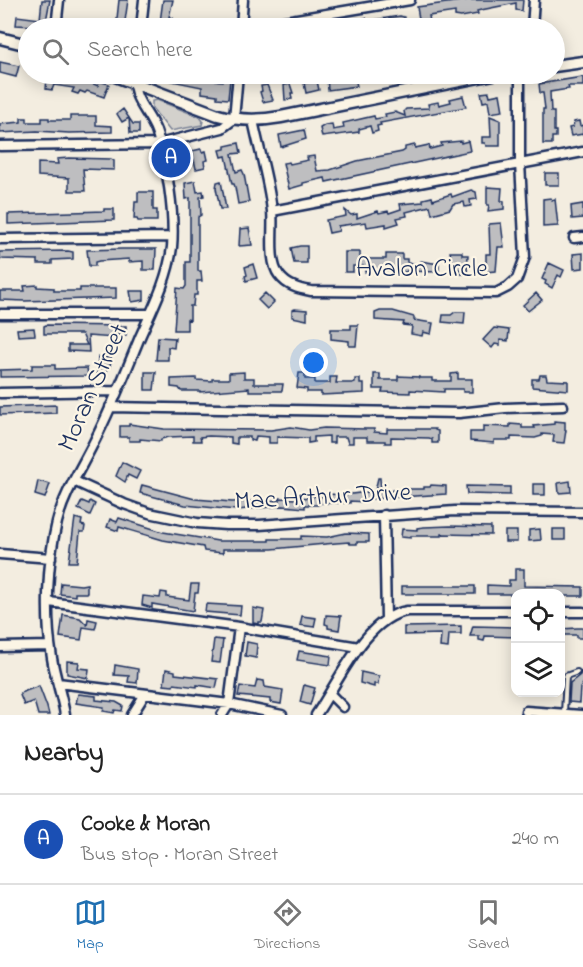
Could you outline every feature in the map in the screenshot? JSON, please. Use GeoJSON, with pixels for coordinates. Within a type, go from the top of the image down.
{"type":"FeatureCollection","features":[{"type":"Feature","properties":{"kind":"main road"},"geometry":{"type":"LineString","coordinates":[[0,38],[18,42]]}},
{"type":"Feature","properties":{"kind":"main road"},"geometry":{"type":"LineString","coordinates":[[565,65],[583,62]]}},
{"type":"Feature","properties":{"kind":"main road"},"geometry":{"type":"LineString","coordinates":[[148,84],[209,111],[234,119],[253,120],[281,117],[444,84]]}},
{"type":"Feature","properties":{"kind":"street"},"geometry":{"type":"LineString","coordinates":[[57,18],[59,0]]}},
{"type":"Feature","properties":{"kind":"street"},"geometry":{"type":"LineString","coordinates":[[142,18],[144,0]]}},
{"type":"Feature","properties":{"kind":"street"},"geometry":{"type":"LineString","coordinates":[[242,18],[243,0]]}},
{"type":"Feature","properties":{"kind":"street"},"geometry":{"type":"LineString","coordinates":[[302,18],[410,0]]}},
{"type":"Feature","properties":{"kind":"street"},"geometry":{"type":"LineString","coordinates":[[533,18],[534,0]]}},
{"type":"Feature","properties":{"kind":"street","name":"Moran Street"},"geometry":{"type":"LineString","coordinates":[[65,715],[50,646],[51,558],[58,517],[111,407],[150,314],[166,273],[172,237],[170,196],[159,144],[153,124],[135,94],[134,84]]}},
{"type":"Feature","properties":{"kind":"street"},"geometry":{"type":"LineString","coordinates":[[0,146],[159,144],[222,128],[234,119],[237,84]]}},
{"type":"Feature","properties":{"kind":"street","name":"Avalon Circle"},"geometry":{"type":"LineString","coordinates":[[253,120],[272,210],[273,263],[278,274],[286,282],[298,289],[311,291],[496,293],[517,279],[525,257],[520,163],[520,84]]}},
{"type":"Feature","properties":{"kind":"street"},"geometry":{"type":"LineString","coordinates":[[272,210],[583,152]]}},
{"type":"Feature","properties":{"kind":"street"},"geometry":{"type":"LineString","coordinates":[[0,239],[172,237]]}},
{"type":"Feature","properties":{"kind":"street"},"geometry":{"type":"LineString","coordinates":[[0,314],[150,314]]}},
{"type":"Feature","properties":{"kind":"street"},"geometry":{"type":"LineString","coordinates":[[0,393],[117,392]]}},
{"type":"Feature","properties":{"kind":"street"},"geometry":{"type":"LineString","coordinates":[[111,407],[459,413],[506,408],[563,406]]}},
{"type":"Feature","properties":{"kind":"street","name":"Mac Arthur Drive"},"geometry":{"type":"LineString","coordinates":[[74,481],[149,513],[196,523],[259,525],[455,511],[583,512]]}},
{"type":"Feature","properties":{"kind":"street"},"geometry":{"type":"LineString","coordinates":[[384,515],[386,619]]}},
{"type":"Feature","properties":{"kind":"street"},"geometry":{"type":"LineString","coordinates":[[0,554],[51,558]]}},
{"type":"Feature","properties":{"kind":"street"},"geometry":{"type":"LineString","coordinates":[[49,602],[239,627],[359,647]]}},
{"type":"Feature","properties":{"kind":"street"},"geometry":{"type":"LineString","coordinates":[[316,715],[359,647],[372,631],[395,614],[407,611],[511,611]]}},
{"type":"Feature","properties":{"kind":"street"},"geometry":{"type":"LineString","coordinates":[[565,612],[583,612]]}},
{"type":"Feature","properties":{"kind":"street"},"geometry":{"type":"LineString","coordinates":[[222,715],[229,704],[239,627]]}},
{"type":"Feature","properties":{"kind":"street"},"geometry":{"type":"LineString","coordinates":[[0,647],[50,646]]}},
{"type":"Feature","properties":{"kind":"street"},"geometry":{"type":"LineString","coordinates":[[58,683],[229,704],[282,715]]}},
{"type":"Feature","properties":{"kind":"street"},"geometry":{"type":"LineString","coordinates":[[132,715],[145,694]]}},
{"type":"Feature","properties":{"kind":"street"},"geometry":{"type":"LineString","coordinates":[[330,694],[343,707]]}},
{"type":"Feature","properties":{"kind":"street"},"geometry":{"type":"LineString","coordinates":[[526,711],[581,715]]}},
{"type":"Feature","properties":{"kind":"lane"},"geometry":{"type":"LineString","coordinates":[[564,714],[566,676],[577,672]]}},
{"type":"Feature","properties":{"kind":"shaded area"},"geometry":{"type":"Polygon","coordinates":[[[157,100],[200,117],[203,121],[202,125],[170,131],[152,108],[152,101],[157,100]]]}},
{"type":"Feature","properties":{"kind":"building"},"geometry":{"type":"Polygon","coordinates":[[[42,0],[50,0],[47,18],[40,18],[42,0]]]}},
{"type":"Feature","properties":{"kind":"building"},"geometry":{"type":"Polygon","coordinates":[[[119,0],[128,0],[125,18],[117,18],[119,0]]]}},
{"type":"Feature","properties":{"kind":"building"},"geometry":{"type":"Polygon","coordinates":[[[163,0],[173,0],[169,17],[173,18],[161,18],[163,0]]]}},
{"type":"Feature","properties":{"kind":"building"},"geometry":{"type":"Polygon","coordinates":[[[469,0],[523,0],[522,11],[516,10],[516,3],[477,11],[478,14],[461,17],[455,16],[455,12],[419,18],[417,7],[469,0]]]}},
{"type":"Feature","properties":{"kind":"building"},"geometry":{"type":"Polygon","coordinates":[[[17,16],[32,18],[18,18],[18,25],[16,25],[17,16]]]}},
{"type":"Feature","properties":{"kind":"building"},"geometry":{"type":"Polygon","coordinates":[[[0,62],[18,66],[16,77],[0,73],[0,62]]]}},
{"type":"Feature","properties":{"kind":"building"},"geometry":{"type":"Polygon","coordinates":[[[583,77],[583,86],[568,86],[569,89],[550,92],[556,137],[552,137],[552,144],[543,144],[543,109],[545,109],[539,84],[565,84],[565,80],[583,77]]]}},
{"type":"Feature","properties":{"kind":"building"},"geometry":{"type":"Polygon","coordinates":[[[46,84],[94,84],[98,86],[98,84],[109,84],[104,97],[87,91],[85,93],[80,91],[78,94],[72,92],[74,88],[54,85],[52,90],[46,89],[46,84]]]}},
{"type":"Feature","properties":{"kind":"building"},"geometry":{"type":"Polygon","coordinates":[[[187,84],[230,84],[228,99],[202,93],[202,87],[187,84]]]}},
{"type":"Feature","properties":{"kind":"building"},"geometry":{"type":"Polygon","coordinates":[[[290,84],[292,99],[285,100],[284,85],[290,84]]]}},
{"type":"Feature","properties":{"kind":"building"},"geometry":{"type":"Polygon","coordinates":[[[304,84],[318,84],[319,90],[306,93],[304,84]]]}},
{"type":"Feature","properties":{"kind":"building"},"geometry":{"type":"Polygon","coordinates":[[[328,84],[356,84],[357,86],[328,90],[328,84]]]}},
{"type":"Feature","properties":{"kind":"building"},"geometry":{"type":"Polygon","coordinates":[[[267,85],[273,100],[263,102],[261,86],[267,85]]]}},
{"type":"Feature","properties":{"kind":"building"},"geometry":{"type":"Polygon","coordinates":[[[489,92],[490,96],[500,94],[503,111],[490,113],[488,101],[483,102],[481,93],[489,92]]]}},
{"type":"Feature","properties":{"kind":"building"},"geometry":{"type":"Polygon","coordinates":[[[463,96],[466,107],[380,123],[381,125],[377,126],[378,131],[372,133],[370,126],[359,129],[359,132],[322,137],[320,128],[325,125],[332,124],[333,130],[344,128],[343,123],[374,116],[375,119],[386,117],[385,114],[395,112],[405,116],[406,109],[429,108],[428,104],[438,102],[439,105],[463,96]]]}},
{"type":"Feature","properties":{"kind":"building"},"geometry":{"type":"Polygon","coordinates":[[[123,109],[129,118],[122,122],[117,114],[123,109]]]}},
{"type":"Feature","properties":{"kind":"building"},"geometry":{"type":"Polygon","coordinates":[[[70,116],[96,116],[96,125],[112,126],[112,132],[0,133],[0,124],[21,122],[21,118],[27,118],[27,122],[42,122],[42,118],[70,120],[70,116]]]}},
{"type":"Feature","properties":{"kind":"building"},"geometry":{"type":"Polygon","coordinates":[[[490,116],[500,120],[500,146],[486,146],[482,143],[482,137],[491,137],[490,116]]]}},
{"type":"Feature","properties":{"kind":"building"},"geometry":{"type":"Polygon","coordinates":[[[129,118],[133,124],[139,124],[139,133],[130,133],[129,118]]]}},
{"type":"Feature","properties":{"kind":"building"},"geometry":{"type":"Polygon","coordinates":[[[579,121],[580,126],[583,125],[583,134],[571,136],[569,128],[573,127],[574,122],[579,121]]]}},
{"type":"Feature","properties":{"kind":"building"},"geometry":{"type":"Polygon","coordinates":[[[304,130],[306,139],[281,147],[279,135],[304,130]]]}},
{"type":"Feature","properties":{"kind":"building"},"geometry":{"type":"Polygon","coordinates":[[[461,141],[461,143],[468,141],[470,151],[326,182],[325,178],[289,189],[283,163],[289,162],[290,164],[308,160],[307,157],[314,156],[317,171],[330,170],[357,161],[402,152],[405,147],[415,145],[415,148],[429,145],[430,149],[442,146],[441,143],[461,141]]]}},
{"type":"Feature","properties":{"kind":"building"},"geometry":{"type":"Polygon","coordinates":[[[239,143],[241,153],[232,154],[236,172],[242,170],[244,174],[249,202],[238,204],[226,156],[222,157],[220,150],[225,149],[225,146],[239,143]]]}},
{"type":"Feature","properties":{"kind":"building"},"geometry":{"type":"Polygon","coordinates":[[[201,149],[202,152],[206,151],[208,160],[204,161],[205,167],[196,169],[192,151],[201,149]]]}},
{"type":"Feature","properties":{"kind":"building"},"geometry":{"type":"Polygon","coordinates":[[[57,159],[111,159],[114,161],[114,170],[83,169],[85,191],[69,191],[69,178],[38,176],[38,163],[58,164],[57,159]]]}},
{"type":"Feature","properties":{"kind":"building"},"geometry":{"type":"Polygon","coordinates":[[[545,173],[559,173],[559,185],[545,185],[545,173]]]}},
{"type":"Feature","properties":{"kind":"building"},"geometry":{"type":"Polygon","coordinates":[[[195,181],[197,192],[203,191],[204,196],[200,197],[201,215],[198,217],[198,271],[201,271],[202,281],[197,281],[197,295],[194,295],[193,306],[190,306],[187,330],[174,330],[177,288],[184,289],[186,286],[186,262],[190,262],[190,198],[186,199],[185,183],[195,181]]]}},
{"type":"Feature","properties":{"kind":"building"},"geometry":{"type":"Polygon","coordinates":[[[221,181],[226,209],[220,209],[216,188],[217,182],[221,181]]]}},
{"type":"Feature","properties":{"kind":"building"},"geometry":{"type":"Polygon","coordinates":[[[487,187],[502,188],[501,201],[504,201],[504,209],[488,211],[487,187]]]}},
{"type":"Feature","properties":{"kind":"building"},"geometry":{"type":"Polygon","coordinates":[[[471,190],[476,192],[477,199],[470,200],[471,206],[465,207],[464,202],[453,204],[450,209],[432,214],[430,206],[406,212],[407,216],[397,218],[399,223],[386,227],[386,224],[367,227],[366,222],[338,226],[339,231],[329,233],[326,220],[346,216],[345,210],[351,215],[357,214],[357,218],[378,211],[389,213],[401,209],[400,204],[423,202],[423,199],[432,197],[433,200],[451,194],[452,197],[471,190]]]}},
{"type":"Feature","properties":{"kind":"building"},"geometry":{"type":"Polygon","coordinates":[[[138,192],[153,192],[153,210],[157,210],[157,221],[134,219],[138,192]]]}},
{"type":"Feature","properties":{"kind":"building"},"geometry":{"type":"Polygon","coordinates":[[[543,199],[555,199],[558,226],[543,227],[543,199]]]}},
{"type":"Feature","properties":{"kind":"building"},"geometry":{"type":"Polygon","coordinates":[[[583,204],[583,218],[572,219],[571,206],[583,204]]]}},
{"type":"Feature","properties":{"kind":"building"},"geometry":{"type":"Polygon","coordinates":[[[104,209],[114,209],[114,220],[8,224],[8,214],[104,211],[104,209]]]}},
{"type":"Feature","properties":{"kind":"building"},"geometry":{"type":"Polygon","coordinates":[[[501,223],[504,247],[498,247],[496,271],[484,272],[486,254],[490,254],[489,224],[501,223]]]}},
{"type":"Feature","properties":{"kind":"building"},"geometry":{"type":"Polygon","coordinates":[[[249,228],[252,245],[239,246],[240,229],[249,228]]]}},
{"type":"Feature","properties":{"kind":"building"},"geometry":{"type":"Polygon","coordinates":[[[307,246],[307,263],[294,263],[291,248],[307,246]]]}},
{"type":"Feature","properties":{"kind":"building"},"geometry":{"type":"Polygon","coordinates":[[[156,249],[155,270],[143,270],[143,261],[129,262],[129,259],[99,261],[95,262],[95,266],[89,266],[87,250],[156,249]]]}},
{"type":"Feature","properties":{"kind":"building"},"geometry":{"type":"Polygon","coordinates":[[[0,252],[73,252],[73,259],[52,260],[52,264],[38,264],[38,260],[0,259],[0,252]]]}},
{"type":"Feature","properties":{"kind":"building"},"geometry":{"type":"Polygon","coordinates":[[[345,252],[360,252],[360,259],[386,259],[386,254],[402,254],[402,259],[407,259],[407,263],[420,264],[421,261],[439,264],[439,272],[398,272],[398,269],[365,272],[365,266],[353,266],[353,272],[345,272],[345,252]]]}},
{"type":"Feature","properties":{"kind":"building"},"geometry":{"type":"Polygon","coordinates":[[[450,252],[462,252],[462,255],[468,255],[467,274],[459,274],[459,269],[453,269],[450,252]]]}},
{"type":"Feature","properties":{"kind":"building"},"geometry":{"type":"Polygon","coordinates":[[[583,253],[583,268],[574,269],[573,254],[583,253]]]}},
{"type":"Feature","properties":{"kind":"building"},"geometry":{"type":"Polygon","coordinates":[[[549,263],[564,270],[561,277],[558,275],[552,288],[542,279],[549,263]]]}},
{"type":"Feature","properties":{"kind":"building"},"geometry":{"type":"Polygon","coordinates":[[[253,264],[257,278],[246,281],[245,267],[253,264]]]}},
{"type":"Feature","properties":{"kind":"building"},"geometry":{"type":"Polygon","coordinates":[[[37,285],[37,287],[54,288],[54,291],[116,288],[116,298],[0,300],[0,291],[25,291],[24,286],[37,285]]]}},
{"type":"Feature","properties":{"kind":"building"},"geometry":{"type":"Polygon","coordinates":[[[130,291],[144,291],[144,300],[132,302],[130,291]]]}},
{"type":"Feature","properties":{"kind":"building"},"geometry":{"type":"Polygon","coordinates":[[[265,293],[274,302],[267,309],[258,300],[265,293]]]}},
{"type":"Feature","properties":{"kind":"building"},"geometry":{"type":"Polygon","coordinates":[[[536,293],[542,300],[528,311],[523,305],[536,293]]]}},
{"type":"Feature","properties":{"kind":"building"},"geometry":{"type":"Polygon","coordinates":[[[292,310],[307,310],[307,320],[292,317],[292,310]]]}},
{"type":"Feature","properties":{"kind":"building"},"geometry":{"type":"Polygon","coordinates":[[[393,311],[414,317],[414,320],[433,323],[431,334],[423,332],[422,336],[411,334],[412,326],[403,325],[404,322],[375,320],[375,313],[393,311]]]}},
{"type":"Feature","properties":{"kind":"building"},"geometry":{"type":"Polygon","coordinates":[[[455,312],[465,312],[464,324],[442,322],[443,315],[451,315],[455,312]]]}},
{"type":"Feature","properties":{"kind":"building"},"geometry":{"type":"Polygon","coordinates":[[[46,325],[126,326],[126,335],[115,335],[115,338],[88,336],[89,352],[68,351],[68,345],[87,345],[82,334],[44,334],[46,325]]]}},
{"type":"Feature","properties":{"kind":"building"},"geometry":{"type":"Polygon","coordinates":[[[351,325],[358,325],[356,346],[349,346],[349,341],[331,339],[331,329],[351,329],[351,325]]]}},
{"type":"Feature","properties":{"kind":"building"},"geometry":{"type":"Polygon","coordinates":[[[34,328],[35,335],[18,336],[17,329],[34,328]]]}},
{"type":"Feature","properties":{"kind":"building"},"geometry":{"type":"Polygon","coordinates":[[[494,328],[509,330],[508,341],[500,340],[500,345],[495,344],[492,348],[483,340],[494,328]]]}},
{"type":"Feature","properties":{"kind":"building"},"geometry":{"type":"Polygon","coordinates":[[[158,337],[175,338],[174,348],[168,347],[168,360],[156,360],[158,337]]]}},
{"type":"Feature","properties":{"kind":"building"},"geometry":{"type":"Polygon","coordinates":[[[98,357],[111,358],[106,375],[97,374],[98,357]]]}},
{"type":"Feature","properties":{"kind":"building"},"geometry":{"type":"Polygon","coordinates":[[[32,365],[55,365],[55,369],[87,368],[88,376],[0,377],[0,370],[32,369],[32,365]]]}},
{"type":"Feature","properties":{"kind":"building"},"geometry":{"type":"Polygon","coordinates":[[[145,372],[156,372],[154,390],[145,390],[145,372]]]}},
{"type":"Feature","properties":{"kind":"building"},"geometry":{"type":"Polygon","coordinates":[[[244,372],[244,378],[254,378],[254,384],[283,384],[282,391],[249,391],[249,388],[200,392],[181,391],[179,388],[171,387],[171,379],[196,378],[196,380],[212,381],[212,379],[229,379],[229,373],[244,372]]]}},
{"type":"Feature","properties":{"kind":"building"},"geometry":{"type":"Polygon","coordinates":[[[299,373],[305,373],[305,379],[315,379],[315,383],[330,383],[330,377],[337,377],[336,383],[352,383],[355,379],[360,379],[360,384],[364,384],[364,393],[321,395],[321,392],[307,392],[307,389],[297,388],[299,373]]]}},
{"type":"Feature","properties":{"kind":"building"},"geometry":{"type":"Polygon","coordinates":[[[458,373],[458,379],[472,379],[472,392],[463,392],[463,389],[444,389],[444,392],[410,390],[410,393],[382,392],[383,389],[374,389],[374,374],[380,374],[380,380],[398,380],[398,376],[451,381],[451,374],[458,373]]]}},
{"type":"Feature","properties":{"kind":"building"},"geometry":{"type":"Polygon","coordinates":[[[540,375],[546,375],[547,380],[568,381],[568,390],[532,387],[532,379],[539,379],[540,375]]]}},
{"type":"Feature","properties":{"kind":"building"},"geometry":{"type":"Polygon","coordinates":[[[56,405],[56,413],[0,415],[0,407],[56,405]]]}},
{"type":"Feature","properties":{"kind":"building"},"geometry":{"type":"Polygon","coordinates":[[[554,421],[565,422],[564,443],[553,442],[554,435],[542,434],[535,438],[511,437],[511,440],[494,440],[494,443],[470,441],[470,432],[483,432],[483,426],[510,427],[510,424],[522,425],[522,428],[535,428],[534,426],[554,424],[554,421]]]}},
{"type":"Feature","properties":{"kind":"building"},"geometry":{"type":"Polygon","coordinates":[[[129,424],[164,429],[271,430],[291,427],[309,430],[374,429],[374,432],[387,433],[387,429],[435,429],[438,431],[438,443],[432,443],[432,439],[429,438],[391,437],[391,443],[385,443],[385,441],[367,441],[367,437],[353,437],[353,443],[348,443],[346,437],[334,437],[334,443],[329,443],[329,436],[314,437],[314,442],[308,443],[308,438],[277,437],[277,443],[269,443],[269,437],[256,436],[255,441],[250,440],[250,437],[237,437],[237,444],[231,443],[231,437],[209,436],[200,437],[201,441],[193,441],[193,436],[169,437],[161,441],[140,439],[140,441],[129,441],[129,437],[120,437],[120,426],[129,426],[129,424]]]}},
{"type":"Feature","properties":{"kind":"building"},"geometry":{"type":"Polygon","coordinates":[[[122,462],[140,471],[136,479],[128,475],[125,482],[116,476],[122,462]]]}},
{"type":"Feature","properties":{"kind":"building"},"geometry":{"type":"Polygon","coordinates":[[[378,478],[380,478],[381,491],[424,489],[431,485],[446,486],[446,494],[369,499],[366,502],[321,503],[305,505],[305,508],[283,506],[236,510],[185,505],[140,493],[142,485],[195,499],[232,502],[312,498],[312,496],[328,497],[328,494],[344,495],[375,491],[378,478]]]}},
{"type":"Feature","properties":{"kind":"building"},"geometry":{"type":"Polygon","coordinates":[[[38,481],[50,484],[45,498],[35,495],[38,481]]]}},
{"type":"Feature","properties":{"kind":"building"},"geometry":{"type":"Polygon","coordinates":[[[570,481],[571,492],[559,493],[558,483],[570,481]]]}},
{"type":"Feature","properties":{"kind":"building"},"geometry":{"type":"Polygon","coordinates":[[[533,484],[545,484],[545,495],[533,495],[533,484]]]}},
{"type":"Feature","properties":{"kind":"building"},"geometry":{"type":"Polygon","coordinates":[[[466,486],[510,487],[510,495],[467,494],[466,486]]]}},
{"type":"Feature","properties":{"kind":"building"},"geometry":{"type":"Polygon","coordinates":[[[82,501],[95,504],[90,515],[78,509],[82,501]]]}},
{"type":"Feature","properties":{"kind":"building"},"geometry":{"type":"Polygon","coordinates":[[[75,518],[82,520],[81,525],[85,526],[84,532],[80,532],[77,562],[69,562],[75,518]]]}},
{"type":"Feature","properties":{"kind":"building"},"geometry":{"type":"Polygon","coordinates":[[[119,518],[163,532],[218,541],[301,539],[301,536],[327,537],[346,533],[369,534],[369,542],[272,549],[223,549],[223,553],[204,551],[203,547],[163,540],[119,527],[118,531],[107,527],[110,519],[117,522],[119,518]]]}},
{"type":"Feature","properties":{"kind":"building"},"geometry":{"type":"Polygon","coordinates":[[[424,527],[491,527],[491,535],[442,534],[442,536],[401,537],[402,529],[417,530],[417,528],[424,527]]]}},
{"type":"Feature","properties":{"kind":"building"},"geometry":{"type":"Polygon","coordinates":[[[540,529],[541,540],[529,541],[529,530],[540,529]]]}},
{"type":"Feature","properties":{"kind":"building"},"geometry":{"type":"Polygon","coordinates":[[[553,529],[565,529],[565,540],[553,540],[553,529]]]}},
{"type":"Feature","properties":{"kind":"building"},"geometry":{"type":"Polygon","coordinates":[[[505,531],[517,531],[517,542],[505,542],[505,531]]]}},
{"type":"Feature","properties":{"kind":"building"},"geometry":{"type":"Polygon","coordinates":[[[515,569],[524,569],[524,586],[583,587],[583,596],[565,596],[565,589],[511,589],[511,594],[487,594],[487,585],[509,586],[509,580],[515,580],[515,569]]]}},
{"type":"Feature","properties":{"kind":"building"},"geometry":{"type":"Polygon","coordinates":[[[61,583],[87,584],[87,593],[75,593],[75,596],[60,594],[61,583]]]}},
{"type":"Feature","properties":{"kind":"building"},"geometry":{"type":"Polygon","coordinates":[[[191,584],[199,584],[198,593],[195,593],[193,611],[152,604],[152,608],[142,605],[143,596],[160,598],[161,592],[167,593],[167,597],[189,600],[191,584]]]}},
{"type":"Feature","properties":{"kind":"building"},"geometry":{"type":"Polygon","coordinates":[[[402,586],[475,586],[475,594],[402,594],[402,586]]]}},
{"type":"Feature","properties":{"kind":"building"},"geometry":{"type":"Polygon","coordinates":[[[206,604],[241,606],[240,615],[205,612],[206,604]]]}},
{"type":"Feature","properties":{"kind":"building"},"geometry":{"type":"Polygon","coordinates":[[[253,608],[264,610],[262,622],[259,624],[253,623],[253,608]]]}},
{"type":"Feature","properties":{"kind":"building"},"geometry":{"type":"Polygon","coordinates":[[[63,615],[80,618],[87,625],[88,619],[97,621],[95,629],[83,627],[81,640],[60,637],[63,615]]]}},
{"type":"Feature","properties":{"kind":"building"},"geometry":{"type":"Polygon","coordinates":[[[326,615],[341,616],[339,630],[328,628],[325,624],[326,615]]]}},
{"type":"Feature","properties":{"kind":"building"},"geometry":{"type":"Polygon","coordinates":[[[302,616],[316,618],[314,627],[300,625],[302,616]]]}},
{"type":"Feature","properties":{"kind":"building"},"geometry":{"type":"Polygon","coordinates":[[[461,626],[461,634],[449,634],[448,648],[440,647],[441,634],[404,635],[404,627],[461,626]]]}},
{"type":"Feature","properties":{"kind":"building"},"geometry":{"type":"Polygon","coordinates":[[[473,626],[511,627],[511,637],[485,636],[484,641],[479,640],[479,636],[470,636],[473,626]]]}},
{"type":"Feature","properties":{"kind":"building"},"geometry":{"type":"Polygon","coordinates":[[[583,628],[583,638],[577,638],[577,635],[565,635],[565,629],[583,628]]]}},
{"type":"Feature","properties":{"kind":"building"},"geometry":{"type":"Polygon","coordinates":[[[214,639],[223,640],[220,663],[211,662],[214,639]]]}},
{"type":"Feature","properties":{"kind":"building"},"geometry":{"type":"Polygon","coordinates":[[[247,642],[257,644],[256,658],[245,656],[247,642]]]}},
{"type":"Feature","properties":{"kind":"building"},"geometry":{"type":"Polygon","coordinates":[[[299,651],[331,656],[330,665],[297,660],[299,651]]]}},
{"type":"Feature","properties":{"kind":"building"},"geometry":{"type":"Polygon","coordinates":[[[67,661],[79,662],[78,668],[89,669],[88,678],[67,674],[67,661]]]}},
{"type":"Feature","properties":{"kind":"building"},"geometry":{"type":"Polygon","coordinates":[[[115,665],[138,669],[137,683],[128,682],[129,676],[114,675],[115,665]]]}},
{"type":"Feature","properties":{"kind":"building"},"geometry":{"type":"Polygon","coordinates":[[[583,668],[583,684],[580,688],[579,703],[569,702],[570,683],[580,675],[583,668]]]}},
{"type":"Feature","properties":{"kind":"building"},"geometry":{"type":"Polygon","coordinates":[[[166,669],[175,671],[175,674],[218,679],[216,688],[197,685],[197,687],[164,685],[166,669]]]}},
{"type":"Feature","properties":{"kind":"building"},"geometry":{"type":"Polygon","coordinates":[[[361,672],[379,676],[378,684],[374,684],[374,687],[360,683],[361,672]]]}},
{"type":"Feature","properties":{"kind":"building"},"geometry":{"type":"Polygon","coordinates":[[[257,680],[264,681],[265,687],[283,690],[281,704],[270,702],[270,699],[238,696],[240,686],[255,688],[257,680]]]}},
{"type":"Feature","properties":{"kind":"building"},"geometry":{"type":"Polygon","coordinates":[[[304,685],[315,688],[310,705],[300,702],[304,685]]]}},
{"type":"Feature","properties":{"kind":"building"},"geometry":{"type":"Polygon","coordinates":[[[39,686],[49,715],[38,715],[34,701],[24,705],[20,695],[20,693],[39,686]]]}},
{"type":"Feature","properties":{"kind":"building"},"geometry":{"type":"Polygon","coordinates":[[[78,694],[96,696],[96,700],[116,702],[123,706],[122,711],[115,710],[114,713],[103,711],[104,707],[76,703],[78,694]]]}},
{"type":"Feature","properties":{"kind":"place","name":"Cooke & Moran"},"geometry":{"type":"Point","coordinates":[171,158]}}]}
